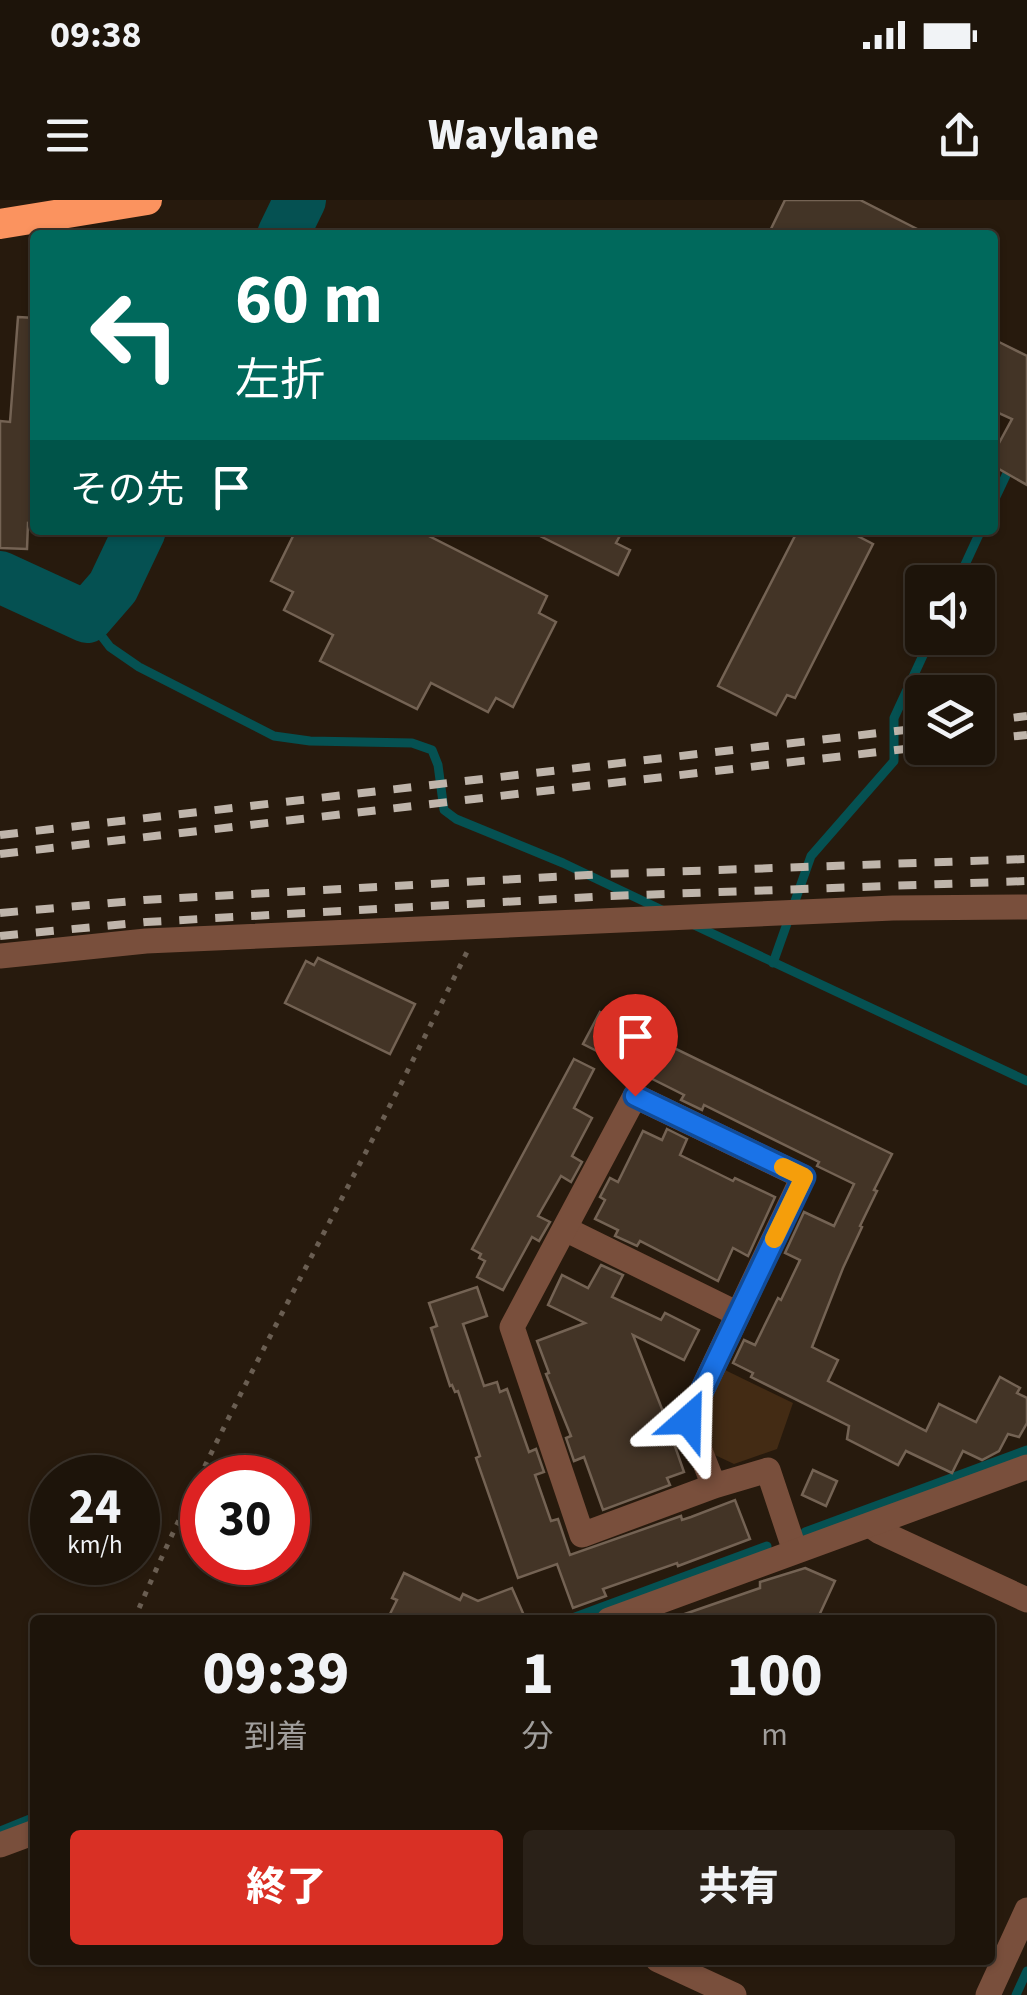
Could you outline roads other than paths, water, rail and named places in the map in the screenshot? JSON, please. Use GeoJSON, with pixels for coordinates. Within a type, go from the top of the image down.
{"type":"FeatureCollection","features":[{"type":"Feature","properties":{"kind":"highway"},"geometry":{"type":"LineString","coordinates":[[0,224],[147,200]]}},
{"type":"Feature","properties":{"kind":"street"},"geometry":{"type":"LineString","coordinates":[[0,956],[146,941],[792,913],[1027,907]]}},
{"type":"Feature","properties":{"kind":"street"},"geometry":{"type":"LineString","coordinates":[[714,1486],[688,1420],[804,1177],[635,1096],[512,1327],[582,1535],[768,1470],[794,1551]]}},
{"type":"Feature","properties":{"kind":"street"},"geometry":{"type":"LineString","coordinates":[[565,1230],[738,1314]]}},
{"type":"Feature","properties":{"kind":"street"},"geometry":{"type":"LineString","coordinates":[[622,1615],[1027,1467]]}},
{"type":"Feature","properties":{"kind":"street"},"geometry":{"type":"LineString","coordinates":[[870,1525],[1027,1600]]}},
{"type":"Feature","properties":{"kind":"street"},"geometry":{"type":"LineString","coordinates":[[0,1845],[30,1834]]}},
{"type":"Feature","properties":{"kind":"street"},"geometry":{"type":"LineString","coordinates":[[988,1995],[1027,1910]]}},
{"type":"Feature","properties":{"kind":"street"},"geometry":{"type":"LineString","coordinates":[[669,1965],[734,1995]]}},
{"type":"Feature","properties":{"kind":"waterway"},"geometry":{"type":"LineString","coordinates":[[285,230],[300,200]]}},
{"type":"Feature","properties":{"kind":"waterway"},"geometry":{"type":"LineString","coordinates":[[998,492],[1010,467]]}},
{"type":"Feature","properties":{"kind":"waterway"},"geometry":{"type":"LineString","coordinates":[[0,577],[87,617],[113,587],[138,535]]}},
{"type":"Feature","properties":{"kind":"waterway"},"geometry":{"type":"LineString","coordinates":[[965,565],[979,535]]}},
{"type":"Feature","properties":{"kind":"waterway"},"geometry":{"type":"LineString","coordinates":[[87,617],[110,647],[139,667],[274,736],[310,741],[412,743],[432,750],[444,810],[456,819],[662,910]]}},
{"type":"Feature","properties":{"kind":"waterway"},"geometry":{"type":"LineString","coordinates":[[773,963],[811,856],[894,761],[894,718],[923,655]]}},
{"type":"Feature","properties":{"kind":"waterway"},"geometry":{"type":"LineString","coordinates":[[694,925],[1027,1081]]}},
{"type":"Feature","properties":{"kind":"waterway"},"geometry":{"type":"LineString","coordinates":[[805,1532],[1027,1450]]}},
{"type":"Feature","properties":{"kind":"waterway"},"geometry":{"type":"LineString","coordinates":[[581,1615],[767,1546]]}},
{"type":"Feature","properties":{"kind":"waterway"},"geometry":{"type":"LineString","coordinates":[[0,1831],[30,1819]]}},
{"type":"Feature","properties":{"kind":"waterway"},"geometry":{"type":"LineString","coordinates":[[1016,1995],[1027,1971]]}},
{"type":"Feature","properties":{"kind":"railway"},"geometry":{"type":"LineString","coordinates":[[995,720],[1027,716]]}},
{"type":"Feature","properties":{"kind":"railway"},"geometry":{"type":"LineString","coordinates":[[0,835],[905,730]]}},
{"type":"Feature","properties":{"kind":"railway"},"geometry":{"type":"LineString","coordinates":[[995,738],[1027,735]]}},
{"type":"Feature","properties":{"kind":"railway"},"geometry":{"type":"LineString","coordinates":[[0,854],[905,749]]}},
{"type":"Feature","properties":{"kind":"railway"},"geometry":{"type":"LineString","coordinates":[[0,913],[144,900],[607,874],[1027,859]]}},
{"type":"Feature","properties":{"kind":"railway"},"geometry":{"type":"LineString","coordinates":[[0,936],[146,922],[609,896],[1027,881]]}}]}
